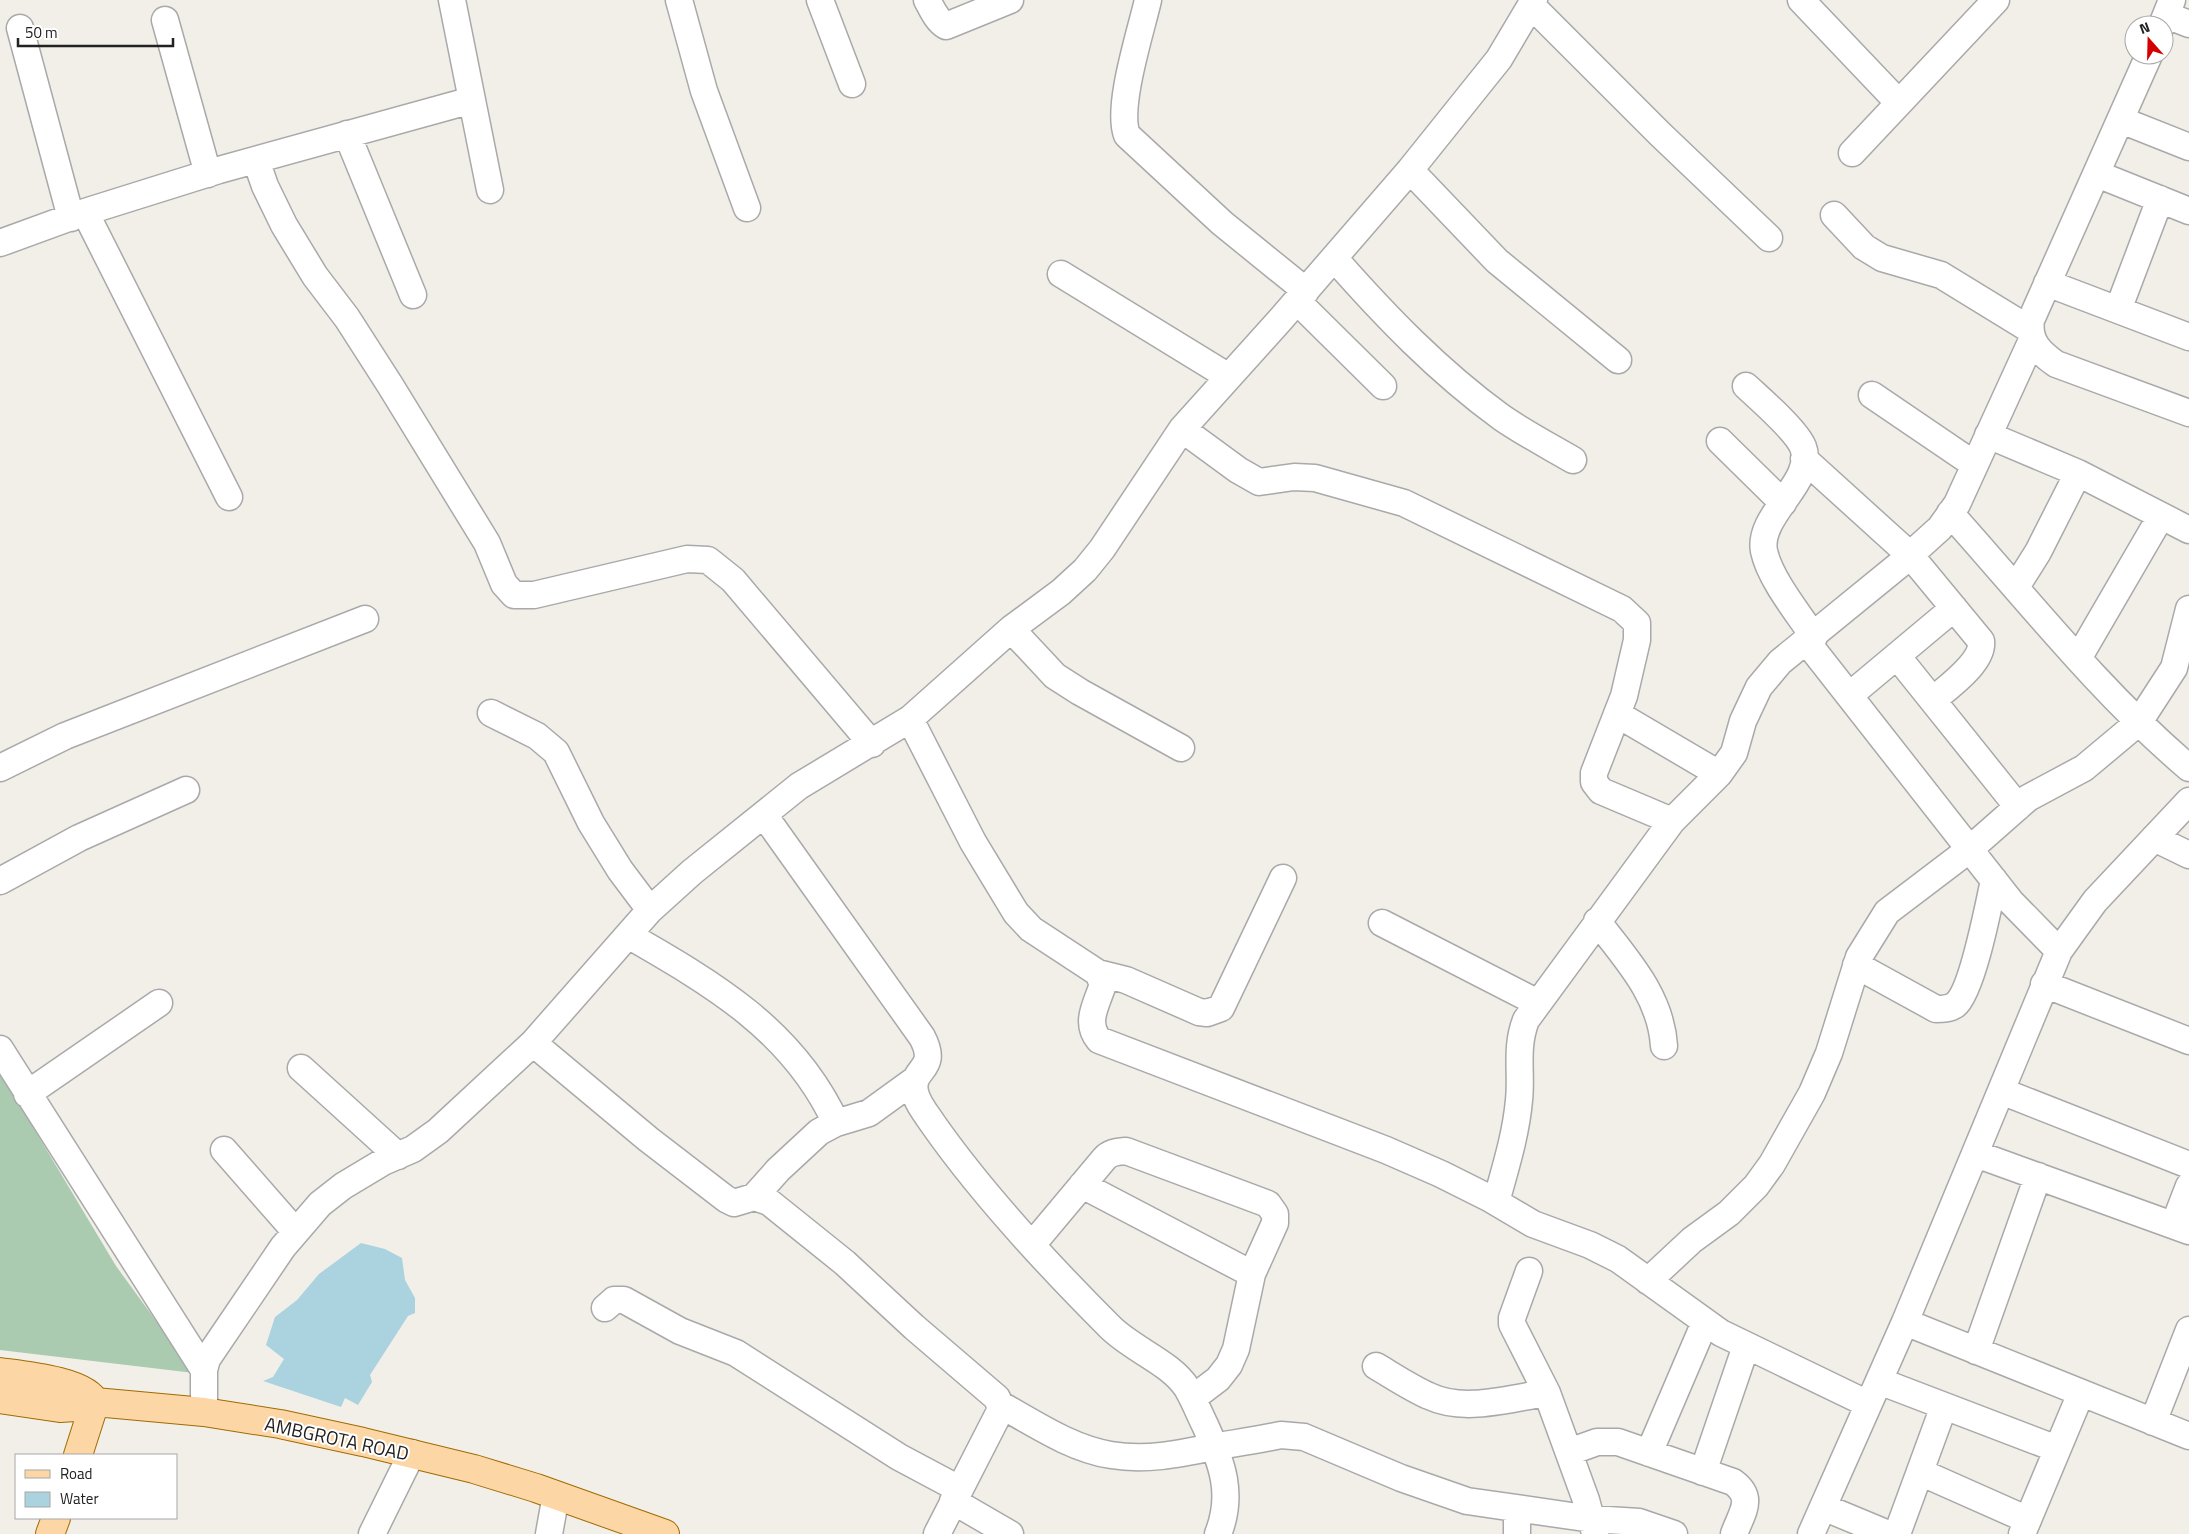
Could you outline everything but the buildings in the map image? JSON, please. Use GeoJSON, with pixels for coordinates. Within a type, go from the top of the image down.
{"type":"FeatureCollection","features":[{"type":"Feature","properties":{"kind":"main road"},"geometry":{"type":"LineString","coordinates":[[0,1372],[70,1385],[90,1394],[95,1402],[78,1454]]}},
{"type":"Feature","properties":{"kind":"main road","name":"AMBGROTA ROAD"},"geometry":{"type":"LineString","coordinates":[[0,1399],[69,1408],[95,1402],[204,1412],[280,1424],[412,1453],[474,1469],[556,1495],[664,1534]]}},
{"type":"Feature","properties":{"kind":"main road"},"geometry":{"type":"LineString","coordinates":[[50,1534],[56,1519]]}},
{"type":"Feature","properties":{"kind":"street"},"geometry":{"type":"LineString","coordinates":[[452,0],[490,190]]}},
{"type":"Feature","properties":{"kind":"street"},"geometry":{"type":"LineString","coordinates":[[679,0],[704,91],[747,208]]}},
{"type":"Feature","properties":{"kind":"street"},"geometry":{"type":"LineString","coordinates":[[820,0],[852,84]]}},
{"type":"Feature","properties":{"kind":"street"},"geometry":{"type":"LineString","coordinates":[[927,0],[934,13],[946,26],[1010,0]]}},
{"type":"Feature","properties":{"kind":"street"},"geometry":{"type":"LineString","coordinates":[[1148,0],[1126,98],[1124,127],[1127,135],[1301,296],[1383,386]]}},
{"type":"Feature","properties":{"kind":"street"},"geometry":{"type":"LineString","coordinates":[[1801,0],[1899,103]]}},
{"type":"Feature","properties":{"kind":"street"},"geometry":{"type":"LineString","coordinates":[[1852,153],[1996,0]]}},
{"type":"Feature","properties":{"kind":"street"},"geometry":{"type":"LineString","coordinates":[[204,1412],[204,1370],[207,1359],[222,1334],[295,1231],[320,1204],[343,1186],[382,1162],[413,1149],[438,1132],[533,1043],[650,910],[692,872],[799,786],[872,744],[910,719],[1011,629],[1061,592],[1084,570],[1102,548],[1182,429],[1410,170],[1499,59],[1533,3],[1660,134],[1769,238]]}},
{"type":"Feature","properties":{"kind":"street"},"geometry":{"type":"LineString","coordinates":[[165,20],[208,174]]}},
{"type":"Feature","properties":{"kind":"street"},"geometry":{"type":"LineString","coordinates":[[20,28],[78,215],[229,497]]}},
{"type":"Feature","properties":{"kind":"street"},"geometry":{"type":"LineString","coordinates":[[1496,1202],[1509,1155],[1520,1098],[1520,1036],[1526,1020],[1672,820],[1719,774],[1734,753],[1743,721],[1759,687],[1780,662],[1810,639],[1940,528],[1950,513],[1975,465],[2031,335],[2031,320],[2145,65]]}},
{"type":"Feature","properties":{"kind":"street"},"geometry":{"type":"LineString","coordinates":[[0,243],[78,215],[208,174],[472,100]]}},
{"type":"Feature","properties":{"kind":"street"},"geometry":{"type":"LineString","coordinates":[[2121,120],[2189,147]]}},
{"type":"Feature","properties":{"kind":"street"},"geometry":{"type":"LineString","coordinates":[[347,134],[413,295]]}},
{"type":"Feature","properties":{"kind":"street"},"geometry":{"type":"LineString","coordinates":[[256,160],[265,186],[284,225],[315,276],[347,318],[390,385],[487,543],[508,590],[514,595],[534,594],[687,559],[708,560],[733,580],[872,744]]}},
{"type":"Feature","properties":{"kind":"street"},"geometry":{"type":"LineString","coordinates":[[1410,170],[1498,261],[1618,360]]}},
{"type":"Feature","properties":{"kind":"street"},"geometry":{"type":"LineString","coordinates":[[2097,174],[2189,211]]}},
{"type":"Feature","properties":{"kind":"street"},"geometry":{"type":"LineString","coordinates":[[2118,310],[2160,199]]}},
{"type":"Feature","properties":{"kind":"street"},"geometry":{"type":"LineString","coordinates":[[1834,215],[1864,246],[1882,258],[1941,275],[2031,335],[2038,350],[2056,364],[2189,413]]}},
{"type":"Feature","properties":{"kind":"street"},"geometry":{"type":"LineString","coordinates":[[1334,258],[1386,318],[1425,354],[1502,417],[1573,460]]}},
{"type":"Feature","properties":{"kind":"street"},"geometry":{"type":"LineString","coordinates":[[1061,274],[1229,377]]}},
{"type":"Feature","properties":{"kind":"street"},"geometry":{"type":"LineString","coordinates":[[2047,283],[2189,337]]}},
{"type":"Feature","properties":{"kind":"street"},"geometry":{"type":"LineString","coordinates":[[1746,386],[1798,438],[1804,449],[1801,474],[1768,526],[1764,539],[1764,551],[1774,576],[1810,639],[1850,695],[2011,902],[2060,951]]}},
{"type":"Feature","properties":{"kind":"street"},"geometry":{"type":"LineString","coordinates":[[1872,395],[1975,465]]}},
{"type":"Feature","properties":{"kind":"street"},"geometry":{"type":"LineString","coordinates":[[1182,429],[1238,470],[1259,482],[1294,477],[1315,478],[1404,503],[1622,609],[1637,623],[1638,630],[1624,696],[1594,774],[1596,787],[1601,791],[1672,820]]}},
{"type":"Feature","properties":{"kind":"street"},"geometry":{"type":"LineString","coordinates":[[1988,435],[2078,473],[2189,530]]}},
{"type":"Feature","properties":{"kind":"street"},"geometry":{"type":"LineString","coordinates":[[1720,441],[1782,503]]}},
{"type":"Feature","properties":{"kind":"street"},"geometry":{"type":"LineString","coordinates":[[1804,460],[1910,555],[1978,637],[1982,647],[1975,661],[1933,700]]}},
{"type":"Feature","properties":{"kind":"street"},"geometry":{"type":"LineString","coordinates":[[2016,587],[2038,552],[2078,473]]}},
{"type":"Feature","properties":{"kind":"street"},"geometry":{"type":"LineString","coordinates":[[1950,513],[2139,722],[2189,768]]}},
{"type":"Feature","properties":{"kind":"street"},"geometry":{"type":"LineString","coordinates":[[2079,657],[2161,516]]}},
{"type":"Feature","properties":{"kind":"street"},"geometry":{"type":"LineString","coordinates":[[1850,695],[1954,608]]}},
{"type":"Feature","properties":{"kind":"street"},"geometry":{"type":"LineString","coordinates":[[1648,1281],[1692,1240],[1729,1213],[1756,1186],[1772,1164],[1812,1094],[1829,1053],[1856,965],[1887,912],[1970,849],[2018,806],[2040,790],[2084,768],[2139,722],[2174,668],[2189,609]]}},
{"type":"Feature","properties":{"kind":"street"},"geometry":{"type":"LineString","coordinates":[[0,768],[65,736],[365,619]]}},
{"type":"Feature","properties":{"kind":"street"},"geometry":{"type":"LineString","coordinates":[[1011,629],[1056,676],[1080,692],[1181,748]]}},
{"type":"Feature","properties":{"kind":"street"},"geometry":{"type":"LineString","coordinates":[[1897,656],[2018,806]]}},
{"type":"Feature","properties":{"kind":"street"},"geometry":{"type":"LineString","coordinates":[[491,713],[537,736],[556,752],[590,823],[650,910]]}},
{"type":"Feature","properties":{"kind":"street"},"geometry":{"type":"LineString","coordinates":[[1617,714],[1719,774]]}},
{"type":"Feature","properties":{"kind":"street"},"geometry":{"type":"LineString","coordinates":[[910,719],[973,842],[1016,913],[1031,929],[1098,973],[1126,980],[1199,1012],[1207,1013],[1221,1008],[1283,878]]}},
{"type":"Feature","properties":{"kind":"street"},"geometry":{"type":"LineString","coordinates":[[0,881],[79,838],[186,790]]}},
{"type":"Feature","properties":{"kind":"street"},"geometry":{"type":"LineString","coordinates":[[1811,1534],[1905,1322],[1976,1154],[2044,984],[2060,951],[2095,902],[2189,801]]}},
{"type":"Feature","properties":{"kind":"street"},"geometry":{"type":"LineString","coordinates":[[533,1043],[648,1139],[726,1199],[734,1203],[754,1197],[802,1146],[818,1132],[836,1123],[869,1113],[916,1078],[926,1066],[928,1058],[928,1052],[922,1037],[764,815]]}},
{"type":"Feature","properties":{"kind":"street"},"geometry":{"type":"LineString","coordinates":[[2154,838],[2189,855]]}},
{"type":"Feature","properties":{"kind":"street"},"geometry":{"type":"LineString","coordinates":[[1856,965],[1936,1009],[1946,1009],[1955,1005],[1961,997],[1981,944],[1994,880]]}},
{"type":"Feature","properties":{"kind":"street"},"geometry":{"type":"LineString","coordinates":[[1597,921],[1652,997],[1663,1026],[1664,1046]]}},
{"type":"Feature","properties":{"kind":"street"},"geometry":{"type":"LineString","coordinates":[[1382,923],[1538,1003]]}},
{"type":"Feature","properties":{"kind":"street"},"geometry":{"type":"LineString","coordinates":[[628,935],[707,981],[757,1019],[799,1063],[816,1086],[836,1123]]}},
{"type":"Feature","properties":{"kind":"street"},"geometry":{"type":"LineString","coordinates":[[1098,973],[1103,984],[1093,1011],[1091,1027],[1099,1040],[1386,1150],[1441,1174],[1496,1202],[1533,1224],[1590,1245],[1618,1259],[1706,1322],[1746,1346],[1868,1404]]}},
{"type":"Feature","properties":{"kind":"street"},"geometry":{"type":"LineString","coordinates":[[2044,984],[2189,1040]]}},
{"type":"Feature","properties":{"kind":"street"},"geometry":{"type":"LineString","coordinates":[[27,1094],[158,1003]]}},
{"type":"Feature","properties":{"kind":"street"},"geometry":{"type":"LineString","coordinates":[[0,1049],[204,1370]]}},
{"type":"Feature","properties":{"kind":"street"},"geometry":{"type":"LineString","coordinates":[[300,1068],[398,1156]]}},
{"type":"Feature","properties":{"kind":"street"},"geometry":{"type":"LineString","coordinates":[[916,1078],[915,1093],[934,1126],[1032,1244],[1112,1329],[1139,1351],[1170,1370],[1186,1387],[1224,1472],[1225,1517],[1218,1534]]}},
{"type":"Feature","properties":{"kind":"street"},"geometry":{"type":"LineString","coordinates":[[2001,1091],[2189,1165]]}},
{"type":"Feature","properties":{"kind":"street"},"geometry":{"type":"LineString","coordinates":[[224,1150],[295,1231]]}},
{"type":"Feature","properties":{"kind":"street"},"geometry":{"type":"LineString","coordinates":[[1032,1244],[1109,1154],[1126,1151],[1262,1200],[1273,1209],[1275,1223],[1252,1274],[1236,1348],[1229,1365],[1218,1379],[1192,1398]]}},
{"type":"Feature","properties":{"kind":"street"},"geometry":{"type":"LineString","coordinates":[[1976,1154],[2182,1228],[2189,1186]]}},
{"type":"Feature","properties":{"kind":"street"},"geometry":{"type":"LineString","coordinates":[[1976,1351],[2038,1176]]}},
{"type":"Feature","properties":{"kind":"street"},"geometry":{"type":"LineString","coordinates":[[1082,1185],[1252,1274]]}},
{"type":"Feature","properties":{"kind":"street"},"geometry":{"type":"LineString","coordinates":[[754,1197],[769,1202],[845,1263],[914,1327],[988,1388],[1001,1405],[1084,1448],[1110,1455],[1144,1458],[1168,1456],[1294,1434],[1517,1522],[1593,1526],[1639,1522],[1674,1534]]}},
{"type":"Feature","properties":{"kind":"street"},"geometry":{"type":"LineString","coordinates":[[1530,1271],[1519,1296],[1512,1324],[1535,1366],[1546,1393],[1569,1452],[1593,1526]]}},
{"type":"Feature","properties":{"kind":"street"},"geometry":{"type":"LineString","coordinates":[[606,1308],[614,1300],[624,1300],[680,1331],[736,1353],[899,1457],[1010,1534]]}},
{"type":"Feature","properties":{"kind":"street"},"geometry":{"type":"LineString","coordinates":[[1649,1453],[1706,1322]]}},
{"type":"Feature","properties":{"kind":"street"},"geometry":{"type":"LineString","coordinates":[[1905,1322],[2189,1436]]}},
{"type":"Feature","properties":{"kind":"street"},"geometry":{"type":"LineString","coordinates":[[2153,1422],[2189,1330]]}},
{"type":"Feature","properties":{"kind":"street"},"geometry":{"type":"LineString","coordinates":[[1703,1472],[1746,1346]]}},
{"type":"Feature","properties":{"kind":"street"},"geometry":{"type":"LineString","coordinates":[[1376,1366],[1430,1397],[1459,1404],[1476,1404],[1546,1393]]}},
{"type":"Feature","properties":{"kind":"street"},"geometry":{"type":"LineString","coordinates":[[1879,1381],[2058,1449]]}},
{"type":"Feature","properties":{"kind":"street"},"geometry":{"type":"LineString","coordinates":[[1920,1472],[2025,1527],[2081,1393]]}},
{"type":"Feature","properties":{"kind":"street"},"geometry":{"type":"LineString","coordinates":[[936,1534],[1001,1409],[1001,1405]]}},
{"type":"Feature","properties":{"kind":"street"},"geometry":{"type":"LineString","coordinates":[[1897,1534],[1944,1406]]}},
{"type":"Feature","properties":{"kind":"street"},"geometry":{"type":"LineString","coordinates":[[1569,1452],[1605,1440],[1618,1442],[1732,1482],[1744,1492],[1746,1499],[1734,1534]]}},
{"type":"Feature","properties":{"kind":"street"},"geometry":{"type":"LineString","coordinates":[[372,1534],[412,1453]]}},
{"type":"Feature","properties":{"kind":"street"},"geometry":{"type":"LineString","coordinates":[[549,1534],[556,1495]]}},
{"type":"Feature","properties":{"kind":"street"},"geometry":{"type":"LineString","coordinates":[[1823,1508],[1888,1534]]}},
{"type":"Feature","properties":{"kind":"green space"},"geometry":{"type":"Polygon","coordinates":[[[0,1072],[116,1266],[194,1373],[0,1350],[0,1072]]]}},
{"type":"Feature","properties":{"kind":"water"},"geometry":{"type":"Polygon","coordinates":[[[361,1243],[385,1249],[402,1258],[405,1280],[415,1298],[415,1313],[408,1316],[370,1375],[372,1382],[358,1405],[345,1398],[341,1407],[263,1381],[273,1377],[284,1359],[266,1345],[275,1317],[297,1300],[319,1274],[361,1243]]]}}]}
